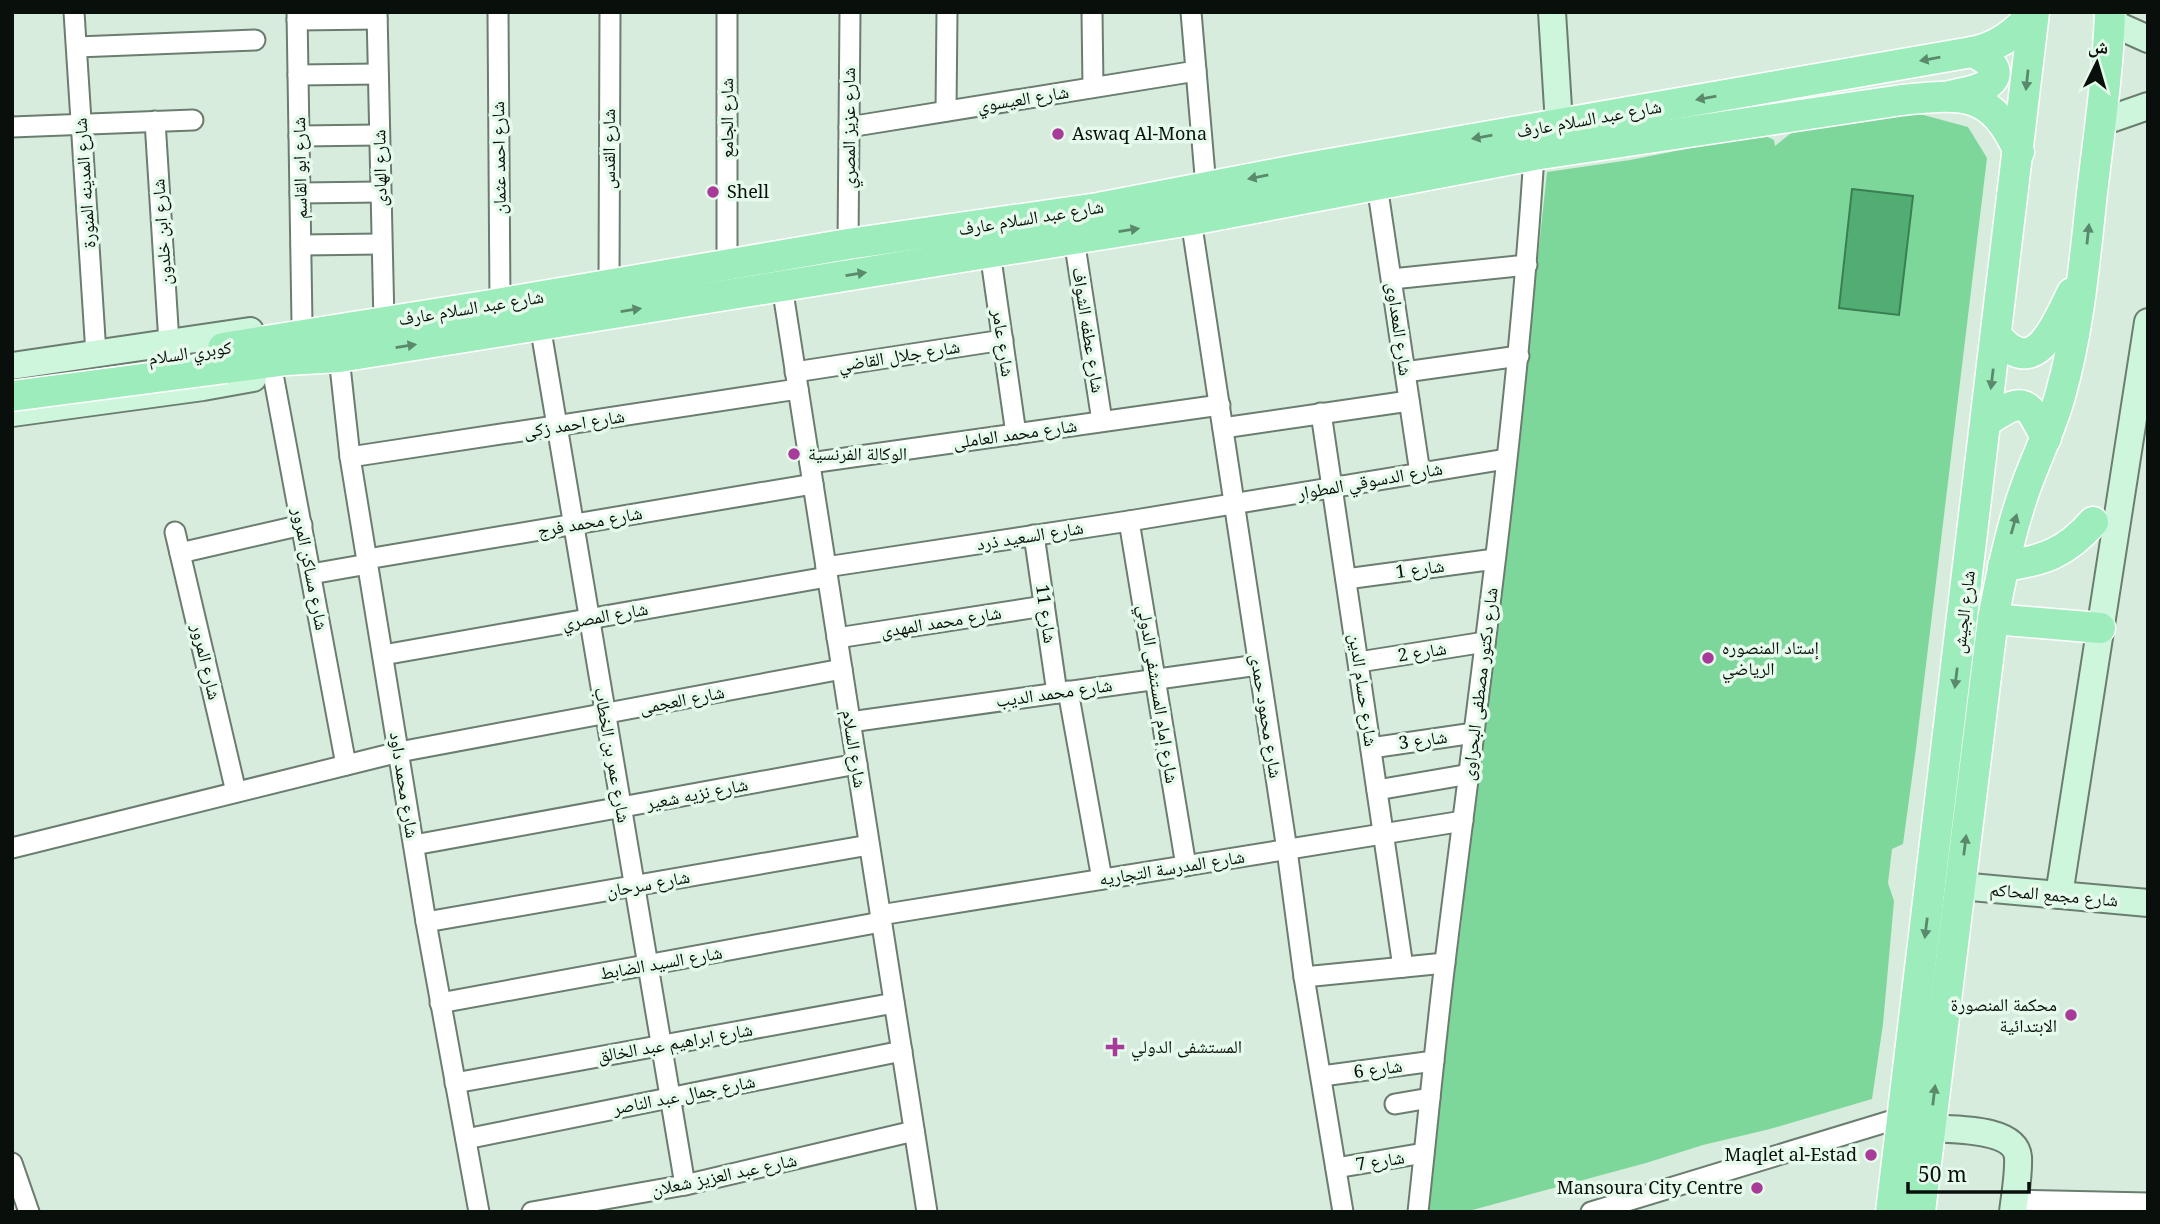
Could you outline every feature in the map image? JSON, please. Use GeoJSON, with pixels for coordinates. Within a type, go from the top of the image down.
{"type":"FeatureCollection","features":[{"type":"Feature","properties":{"kind":"main road","name":"شارع عبد السلام عارف"},"geometry":{"type":"LineString","coordinates":[[375,324],[848,244],[1098,208],[1972,52],[1999,44],[2013,35],[2034,12]]}},
{"type":"Feature","properties":{"kind":"main road","name":"شارع الجيش"},"geometry":{"type":"LineString","coordinates":[[1920,1212],[1917,1122],[1987,421],[2034,12]]}},
{"type":"Feature","properties":{"kind":"main road","name":"شارع الجيش"},"geometry":{"type":"LineString","coordinates":[[1891,1212],[1917,1122],[1960,886],[1993,619],[2003,566],[2021,501],[2046,438],[2071,353],[2085,266],[2102,122],[2110,17]]}},
{"type":"Feature","properties":{"kind":"main road"},"geometry":{"type":"LineString","coordinates":[[1950,96],[1982,87],[1994,77],[1991,62],[1972,52]]}},
{"type":"Feature","properties":{"kind":"main road","name":"شارع عبد السلام عارف"},"geometry":{"type":"LineString","coordinates":[[339,356],[1191,220],[1534,155],[1878,103],[1950,96],[1983,104],[1998,115],[2019,152]]}},
{"type":"Feature","properties":{"kind":"main road"},"geometry":{"type":"LineString","coordinates":[[1997,336],[2006,347],[2018,353],[2032,352],[2044,345],[2085,266]]}},
{"type":"Feature","properties":{"kind":"main road","name":"كوبري السلام"},"geometry":{"type":"LineString","coordinates":[[12,378],[215,351],[375,324]]}},
{"type":"Feature","properties":{"kind":"main road","name":"كوبري السلام"},"geometry":{"type":"LineString","coordinates":[[12,396],[215,351],[287,360],[339,356]]}},
{"type":"Feature","properties":{"kind":"main road"},"geometry":{"type":"LineString","coordinates":[[1987,421],[2012,405],[2022,405],[2031,410],[2046,438]]}},
{"type":"Feature","properties":{"kind":"main road"},"geometry":{"type":"LineString","coordinates":[[2003,566],[2029,563],[2054,554],[2076,541],[2093,522]]}},
{"type":"Feature","properties":{"kind":"main road"},"geometry":{"type":"LineString","coordinates":[[1993,619],[2100,628]]}},
{"type":"Feature","properties":{"kind":"street","name":"شارع المدينه المنورة"},"geometry":{"type":"LineString","coordinates":[[75,12],[96,354]]}},
{"type":"Feature","properties":{"kind":"street","name":"شارع احمد عثمان"},"geometry":{"type":"LineString","coordinates":[[498,12],[500,304]]}},
{"type":"Feature","properties":{"kind":"street","name":"شارع القدس"},"geometry":{"type":"LineString","coordinates":[[609,285],[610,12]]}},
{"type":"Feature","properties":{"kind":"street","name":"شارع الجامع"},"geometry":{"type":"LineString","coordinates":[[727,12],[727,265]]}},
{"type":"Feature","properties":{"kind":"street","name":"شارع عزيز المصري"},"geometry":{"type":"LineString","coordinates":[[848,244],[850,12]]}},
{"type":"Feature","properties":{"kind":"street"},"geometry":{"type":"LineString","coordinates":[[946,111],[947,12]]}},
{"type":"Feature","properties":{"kind":"street"},"geometry":{"type":"LineString","coordinates":[[1092,12],[1093,88]]}},
{"type":"Feature","properties":{"kind":"street"},"geometry":{"type":"LineString","coordinates":[[1191,12],[1206,187]]}},
{"type":"Feature","properties":{"kind":"street"},"geometry":{"type":"LineString","coordinates":[[1552,12],[1559,124]]}},
{"type":"Feature","properties":{"kind":"street"},"geometry":{"type":"LineString","coordinates":[[297,16],[377,16]]}},
{"type":"Feature","properties":{"kind":"street","name":"شارع ابو القاسم"},"geometry":{"type":"LineString","coordinates":[[297,16],[302,324]]}},
{"type":"Feature","properties":{"kind":"street","name":"شارع الهادى"},"geometry":{"type":"LineString","coordinates":[[375,324],[381,244],[377,16]]}},
{"type":"Feature","properties":{"kind":"street"},"geometry":{"type":"LineString","coordinates":[[2110,17],[2148,39]]}},
{"type":"Feature","properties":{"kind":"street"},"geometry":{"type":"LineString","coordinates":[[76,47],[255,40]]}},
{"type":"Feature","properties":{"kind":"street","name":"شارع العيسوي"},"geometry":{"type":"LineString","coordinates":[[849,127],[1196,71]]}},
{"type":"Feature","properties":{"kind":"street"},"geometry":{"type":"LineString","coordinates":[[298,75],[378,74]]}},
{"type":"Feature","properties":{"kind":"street"},"geometry":{"type":"LineString","coordinates":[[2102,122],[2148,106]]}},
{"type":"Feature","properties":{"kind":"street"},"geometry":{"type":"LineString","coordinates":[[12,127],[192,120]]}},
{"type":"Feature","properties":{"kind":"street","name":"شارع ابن خلدون"},"geometry":{"type":"LineString","coordinates":[[155,121],[169,343]]}},
{"type":"Feature","properties":{"kind":"street"},"geometry":{"type":"LineString","coordinates":[[299,136],[379,135]]}},
{"type":"Feature","properties":{"kind":"street","name":"شارع دكتور مصطفى البحراوى"},"geometry":{"type":"LineString","coordinates":[[1418,1212],[1445,963],[1519,356],[1534,155]]}},
{"type":"Feature","properties":{"kind":"street","name":"شارع المعداوى"},"geometry":{"type":"LineString","coordinates":[[1377,185],[1420,473]]}},
{"type":"Feature","properties":{"kind":"street"},"geometry":{"type":"LineString","coordinates":[[300,193],[380,192]]}},
{"type":"Feature","properties":{"kind":"street","name":"شارع محمود حمدى"},"geometry":{"type":"LineString","coordinates":[[1191,220],[1304,977],[1343,1212]]}},
{"type":"Feature","properties":{"kind":"street","name":"شارع عطفه الشواف"},"geometry":{"type":"LineString","coordinates":[[1074,239],[1102,421]]}},
{"type":"Feature","properties":{"kind":"street"},"geometry":{"type":"LineString","coordinates":[[301,245],[381,244]]}},
{"type":"Feature","properties":{"kind":"street","name":"شارع عامر"},"geometry":{"type":"LineString","coordinates":[[990,252],[1016,433]]}},
{"type":"Feature","properties":{"kind":"street"},"geometry":{"type":"LineString","coordinates":[[1392,279],[1527,264]]}},
{"type":"Feature","properties":{"kind":"street","name":"شارع السلام"},"geometry":{"type":"LineString","coordinates":[[782,286],[927,1212]]}},
{"type":"Feature","properties":{"kind":"street","name":"شارع عبد السلام عارف"},"geometry":{"type":"LineString","coordinates":[[12,366],[169,343],[215,351],[302,324],[375,324]]}},
{"type":"Feature","properties":{"kind":"street","name":"شارع عمر بن الخطاب"},"geometry":{"type":"LineString","coordinates":[[540,325],[685,1185]]}},
{"type":"Feature","properties":{"kind":"street"},"geometry":{"type":"LineString","coordinates":[[2059,895],[2147,327]]}},
{"type":"Feature","properties":{"kind":"street","name":"شارع جلال القاضي"},"geometry":{"type":"LineString","coordinates":[[797,381],[1003,340]]}},
{"type":"Feature","properties":{"kind":"street"},"geometry":{"type":"LineString","coordinates":[[203,387],[215,351]]}},
{"type":"Feature","properties":{"kind":"street","name":"شارع عبد السلام عارف"},"geometry":{"type":"LineString","coordinates":[[12,413],[203,387],[274,374],[339,356]]}},
{"type":"Feature","properties":{"kind":"street","name":"شارع محمد داود"},"geometry":{"type":"LineString","coordinates":[[339,356],[350,457],[367,562],[426,922],[479,1212]]}},
{"type":"Feature","properties":{"kind":"street"},"geometry":{"type":"LineString","coordinates":[[1405,372],[1519,356]]}},
{"type":"Feature","properties":{"kind":"street","name":"شارع مساكن المرور"},"geometry":{"type":"LineString","coordinates":[[274,374],[346,765]]}},
{"type":"Feature","properties":{"kind":"street","name":"شارع احمد زكى"},"geometry":{"type":"LineString","coordinates":[[350,457],[557,426],[797,381]]}},
{"type":"Feature","properties":{"kind":"street"},"geometry":{"type":"LineString","coordinates":[[1223,428],[1409,401]]}},
{"type":"Feature","properties":{"kind":"street","name":"شارع محمد العاملى"},"geometry":{"type":"LineString","coordinates":[[810,463],[1220,405]]}},
{"type":"Feature","properties":{"kind":"street","name":"شارع حسام الدين"},"geometry":{"type":"LineString","coordinates":[[1321,413],[1403,967]]}},
{"type":"Feature","properties":{"kind":"street","name":"شارع الدسوقي المطوار"},"geometry":{"type":"LineString","coordinates":[[1235,504],[1506,459]]}},
{"type":"Feature","properties":{"kind":"street","name":"شارع محمد فرج"},"geometry":{"type":"LineString","coordinates":[[311,574],[574,524],[813,484]]}},
{"type":"Feature","properties":{"kind":"street","name":"شارع السعيد ذرد"},"geometry":{"type":"LineString","coordinates":[[827,572],[1034,535],[1235,504]]}},
{"type":"Feature","properties":{"kind":"street","name":"شارع إمام المستشفى الدولي"},"geometry":{"type":"LineString","coordinates":[[1129,521],[1186,866]]}},
{"type":"Feature","properties":{"kind":"street"},"geometry":{"type":"LineString","coordinates":[[180,553],[302,525]]}},
{"type":"Feature","properties":{"kind":"street","name":"شارع المرور"},"geometry":{"type":"LineString","coordinates":[[176,532],[236,792]]}},
{"type":"Feature","properties":{"kind":"street","name":"شارع 11"},"geometry":{"type":"LineString","coordinates":[[1034,535],[1044,606],[1102,879]]}},
{"type":"Feature","properties":{"kind":"street","name":"شارع 1"},"geometry":{"type":"LineString","coordinates":[[1346,579],[1495,559]]}},
{"type":"Feature","properties":{"kind":"street","name":"شارع المصري"},"geometry":{"type":"LineString","coordinates":[[383,655],[589,619],[827,572]]}},
{"type":"Feature","properties":{"kind":"street","name":"شارع محمد المهدى"},"geometry":{"type":"LineString","coordinates":[[837,638],[1044,606]]}},
{"type":"Feature","properties":{"kind":"street","name":"شارع 2"},"geometry":{"type":"LineString","coordinates":[[1359,662],[1485,642]]}},
{"type":"Feature","properties":{"kind":"street","name":"شارع محمد الديب"},"geometry":{"type":"LineString","coordinates":[[850,722],[1258,665]]}},
{"type":"Feature","properties":{"kind":"street","name":"شارع العجمى"},"geometry":{"type":"LineString","coordinates":[[12,848],[399,752],[842,669]]}},
{"type":"Feature","properties":{"kind":"street","name":"شارع 3"},"geometry":{"type":"LineString","coordinates":[[1371,748],[1474,733]]}},
{"type":"Feature","properties":{"kind":"street","name":"شارع نزيه شعير"},"geometry":{"type":"LineString","coordinates":[[414,845],[857,764]]}},
{"type":"Feature","properties":{"kind":"street"},"geometry":{"type":"LineString","coordinates":[[1377,790],[1469,774]]}},
{"type":"Feature","properties":{"kind":"street","name":"شارع المدرسة التجاريه"},"geometry":{"type":"LineString","coordinates":[[881,919],[1102,879],[1463,821]]}},
{"type":"Feature","properties":{"kind":"street","name":"شارع سرحان"},"geometry":{"type":"LineString","coordinates":[[426,922],[869,845]]}},
{"type":"Feature","properties":{"kind":"street","name":"شارع مجمع المحاكم"},"geometry":{"type":"LineString","coordinates":[[1960,886],[2148,903]]}},
{"type":"Feature","properties":{"kind":"street","name":"شارع السيد الضابط"},"geometry":{"type":"LineString","coordinates":[[440,1003],[881,919]]}},
{"type":"Feature","properties":{"kind":"street"},"geometry":{"type":"LineString","coordinates":[[1304,977],[1445,963]]}},
{"type":"Feature","properties":{"kind":"street","name":"شارع ابراهيم عبد الخالق"},"geometry":{"type":"LineString","coordinates":[[455,1083],[894,1003]]}},
{"type":"Feature","properties":{"kind":"street","name":"شارع جمال عبد الناصر"},"geometry":{"type":"LineString","coordinates":[[466,1139],[902,1051]]}},
{"type":"Feature","properties":{"kind":"street","name":"شارع 6"},"geometry":{"type":"LineString","coordinates":[[1322,1076],[1434,1061]]}},
{"type":"Feature","properties":{"kind":"street"},"geometry":{"type":"LineString","coordinates":[[1395,1104],[1430,1098]]}},
{"type":"Feature","properties":{"kind":"street"},"geometry":{"type":"LineString","coordinates":[[1591,1212],[1917,1122],[1994,1134],[2009,1140],[2018,1154],[2013,1206],[2148,1203]]}},
{"type":"Feature","properties":{"kind":"street","name":"شارع عبد العزيز شعلان"},"geometry":{"type":"LineString","coordinates":[[532,1212],[685,1185],[914,1131]]}},
{"type":"Feature","properties":{"kind":"street","name":"شارع 7"},"geometry":{"type":"LineString","coordinates":[[1336,1168],[1424,1153]]}},
{"type":"Feature","properties":{"kind":"street"},"geometry":{"type":"LineString","coordinates":[[12,1163],[29,1212]]}},
{"type":"Feature","properties":{"kind":"shaded area","name":"إستاد المنصوره الرياضي"},"geometry":{"type":"Polygon","coordinates":[[[1916,113],[1968,127],[1987,158],[1903,844],[1892,849],[1888,883],[1894,901],[1883,1024],[1872,1099],[1465,1212],[1421,1212],[1461,927],[1493,631],[1498,631],[1547,172],[1630,160],[1762,134],[1774,140],[1775,146],[1795,130],[1916,113]]]}},
{"type":"Feature","properties":{"kind":"shaded area"},"geometry":{"type":"Polygon","coordinates":[[[1852,189],[1913,196],[1899,315],[1839,308],[1852,189]]]}},
{"type":"Feature","properties":{"kind":"place","name":"Aswaq Al-Mona"},"geometry":{"type":"Point","coordinates":[1058,134]}},
{"type":"Feature","properties":{"kind":"place","name":"Shell"},"geometry":{"type":"Point","coordinates":[713,192]}},
{"type":"Feature","properties":{"kind":"place","name":"الوكالة الفرنسية"},"geometry":{"type":"Point","coordinates":[794,454]}},
{"type":"Feature","properties":{"kind":"place","name":"إستاد المنصوره الرياضي"},"geometry":{"type":"Point","coordinates":[1708,658]}},
{"type":"Feature","properties":{"kind":"place","name":"محكمة المنصورة الابتدائية"},"geometry":{"type":"Point","coordinates":[2071,1015]}},
{"type":"Feature","properties":{"kind":"place","name":"المستشفى الدولي"},"geometry":{"type":"Point","coordinates":[1115,1047]}},
{"type":"Feature","properties":{"kind":"place","name":"Maqlet al-Estad"},"geometry":{"type":"Point","coordinates":[1871,1155]}},
{"type":"Feature","properties":{"kind":"place","name":"Mansoura City Centre"},"geometry":{"type":"Point","coordinates":[1757,1188]}}]}
